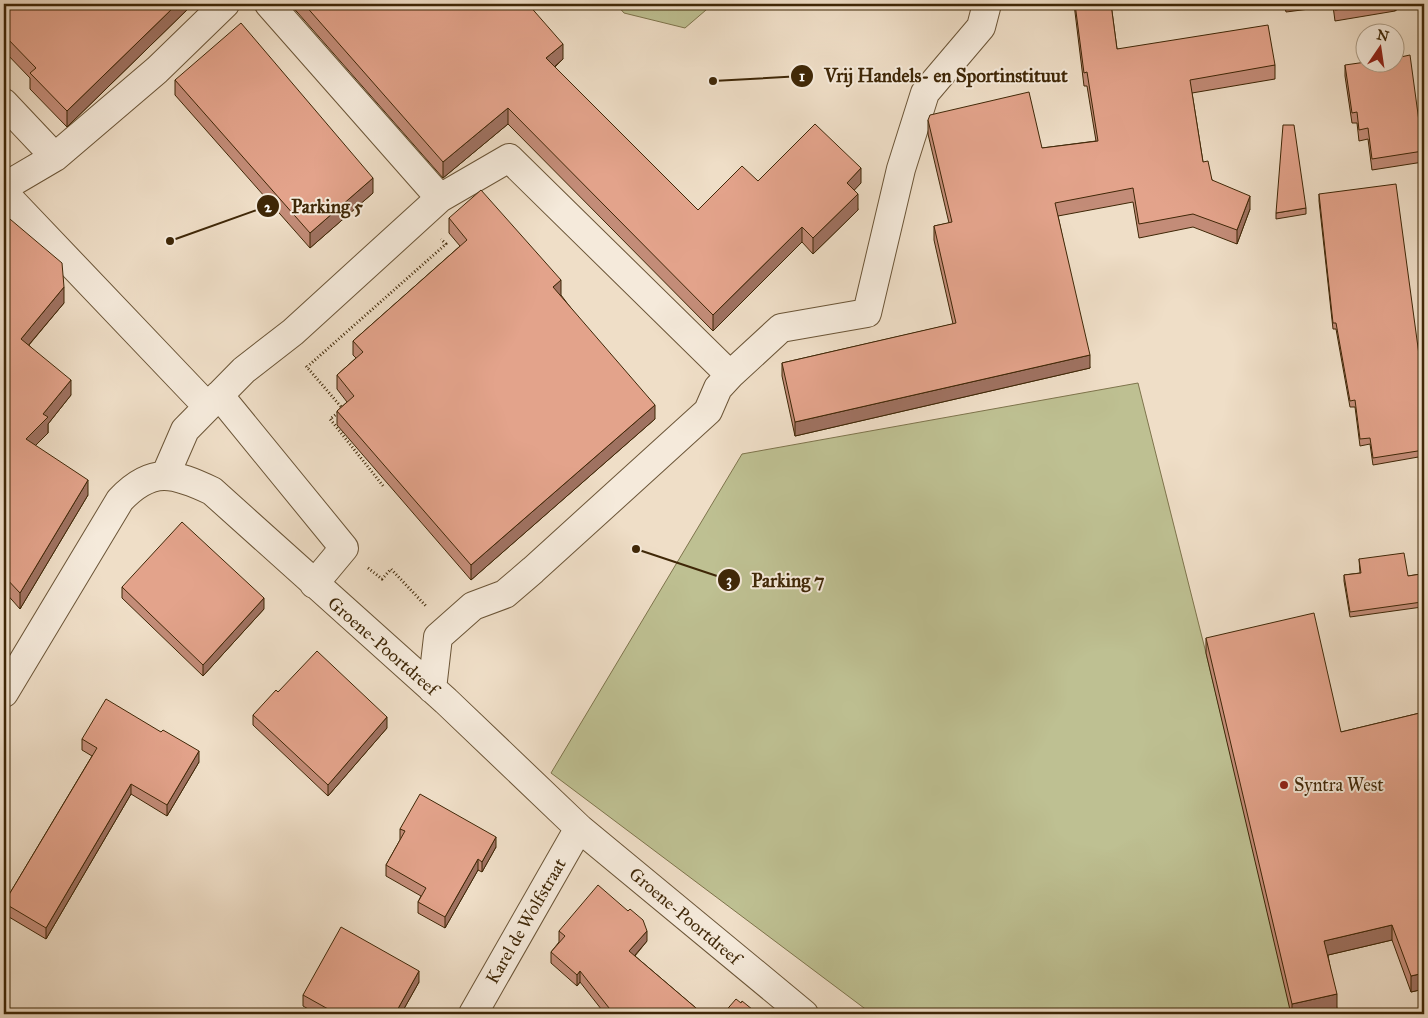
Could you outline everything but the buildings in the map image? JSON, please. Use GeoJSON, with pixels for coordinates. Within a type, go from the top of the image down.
{"type":"FeatureCollection","features":[{"type":"Feature","properties":{"kind":"street"},"geometry":{"type":"LineString","coordinates":[[4,187],[55,157],[157,70],[225,4]]}},
{"type":"Feature","properties":{"kind":"street"},"geometry":{"type":"LineString","coordinates":[[269,4],[440,198]]}},
{"type":"Feature","properties":{"kind":"street"},"geometry":{"type":"LineString","coordinates":[[432,689],[438,637],[473,606],[505,594],[533,570],[708,412],[718,388],[781,328],[867,313],[901,169],[925,93],[981,27],[987,4]]}},
{"type":"Feature","properties":{"kind":"street"},"geometry":{"type":"LineString","coordinates":[[4,103],[55,157]]}},
{"type":"Feature","properties":{"kind":"street"},"geometry":{"type":"LineString","coordinates":[[165,476],[186,430],[244,370],[283,339],[440,198],[509,158],[730,375]]}},
{"type":"Feature","properties":{"kind":"street"},"geometry":{"type":"LineString","coordinates":[[4,193],[213,400],[344,548],[314,584]]}},
{"type":"Feature","properties":{"kind":"street","name":"Groene-Poortdreef"},"geometry":{"type":"LineString","coordinates":[[4,693],[120,500],[132,487],[150,478],[165,476],[182,477],[212,491],[432,689],[579,828],[804,1014]]}},
{"type":"Feature","properties":{"kind":"street","name":"Karel de Wolfstraat"},"geometry":{"type":"LineString","coordinates":[[473,1014],[579,828]]}},
{"type":"Feature","properties":{"kind":"path"},"geometry":{"type":"LineString","coordinates":[[283,339],[343,409],[330,419],[384,487]]}},
{"type":"Feature","properties":{"kind":"path"},"geometry":{"type":"LineString","coordinates":[[344,548],[382,579],[391,569],[447,628]]}},
{"type":"Feature","properties":{"kind":"green space"},"geometry":{"type":"Polygon","coordinates":[[[616,4],[713,4],[685,28],[624,13],[616,4]]]}},
{"type":"Feature","properties":{"kind":"green space"},"geometry":{"type":"Polygon","coordinates":[[[1138,383],[1206,653],[1293,1014],[872,1014],[551,773],[742,454],[1138,383]]]}},
{"type":"Feature","properties":{"kind":"place","name":"Vrij Handels- en Sportinstituut"},"geometry":{"type":"Point","coordinates":[713,81]}},
{"type":"Feature","properties":{"kind":"place","name":"Parking 5"},"geometry":{"type":"Point","coordinates":[170,241]}},
{"type":"Feature","properties":{"kind":"place","name":"Parking 7"},"geometry":{"type":"Point","coordinates":[636,549]}},
{"type":"Feature","properties":{"kind":"place","name":"Syntra West"},"geometry":{"type":"Point","coordinates":[1284,785]}}]}
